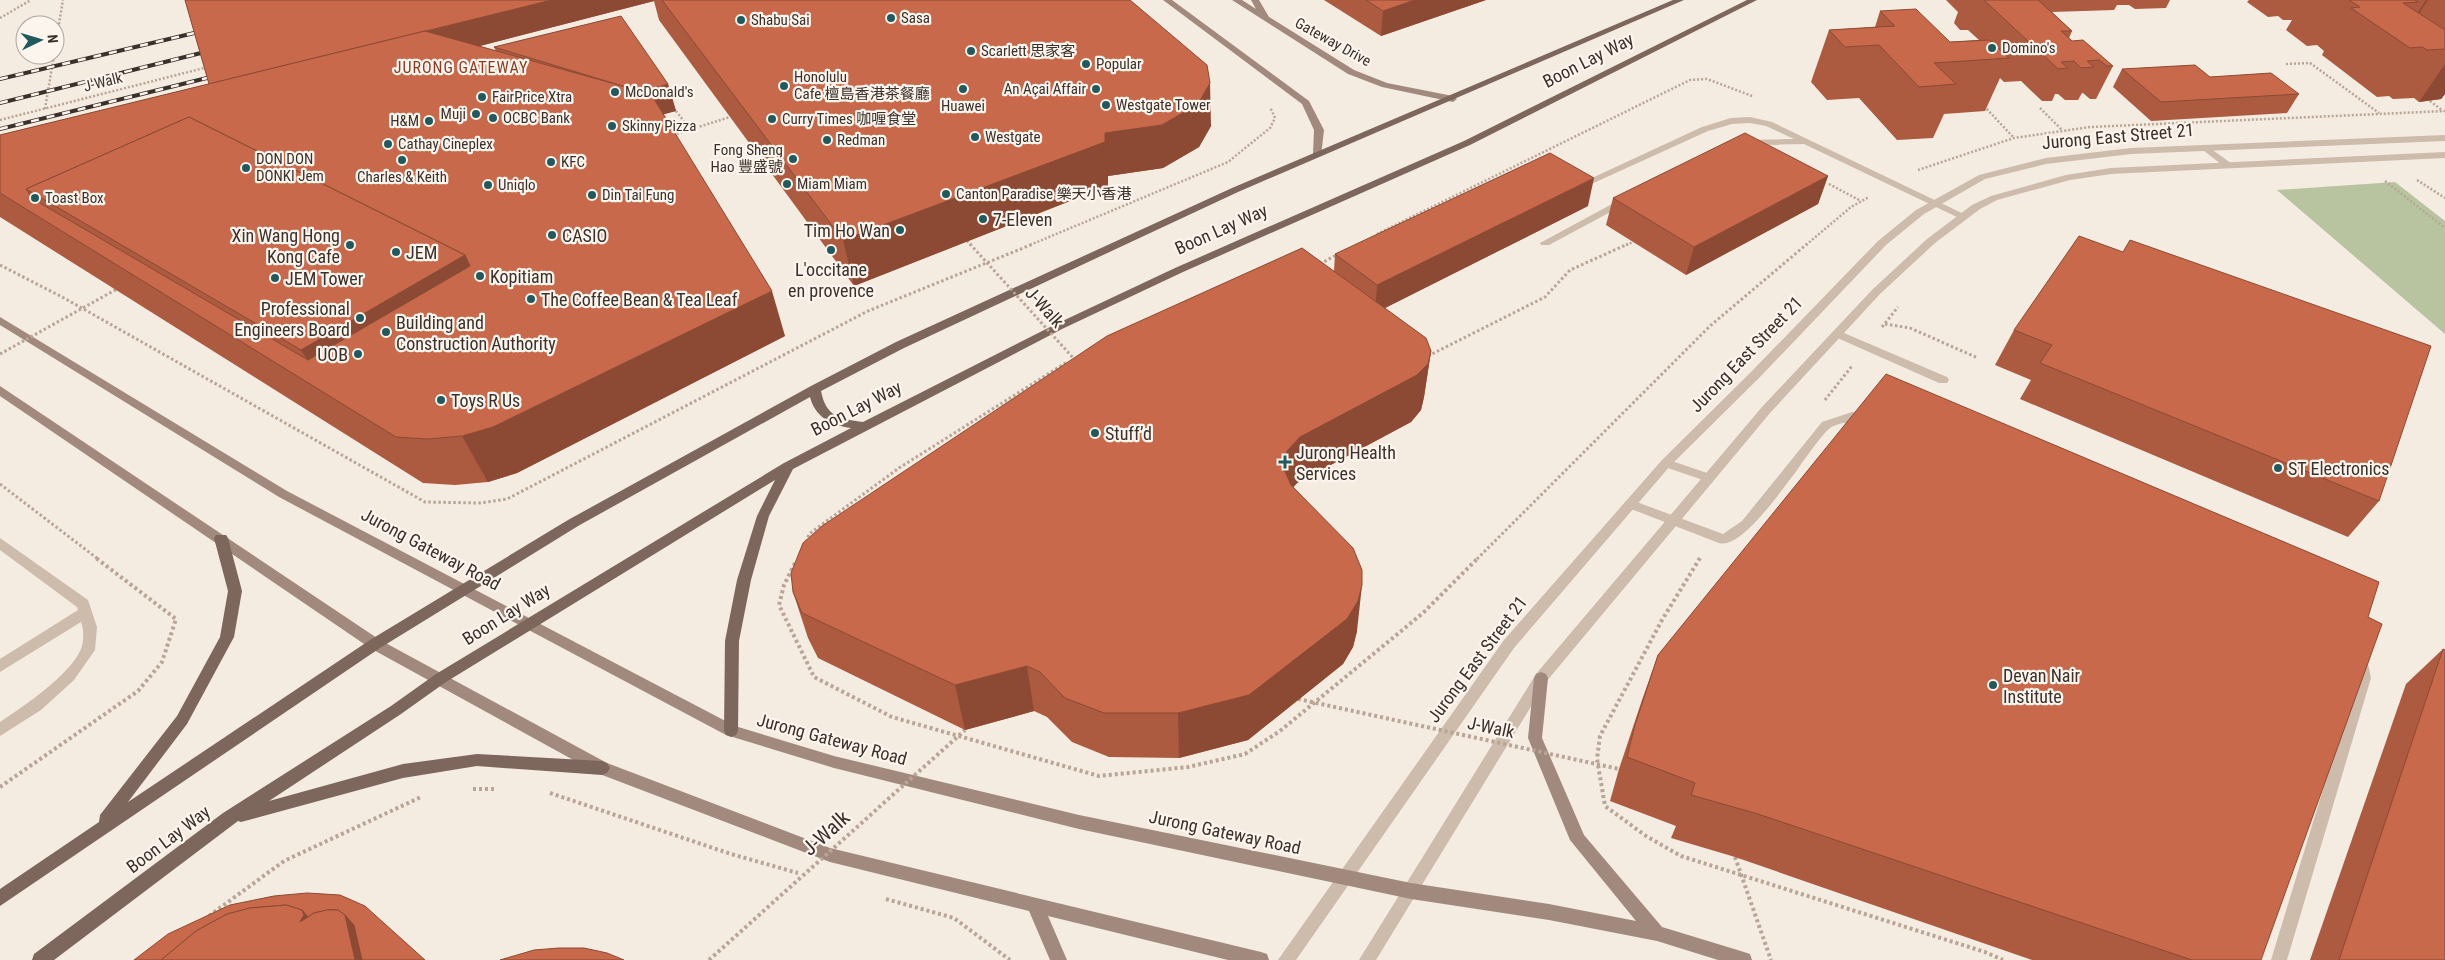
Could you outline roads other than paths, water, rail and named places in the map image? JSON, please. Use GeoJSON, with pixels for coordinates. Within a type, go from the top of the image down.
{"type":"FeatureCollection","features":[{"type":"Feature","properties":{"kind":"main road"},"geometry":{"type":"LineString","coordinates":[[1167,0],[1306,102],[1319,130],[1318,154]]}},
{"type":"Feature","properties":{"kind":"main road","name":"Gateway Drive"},"geometry":{"type":"LineString","coordinates":[[1236,0],[1350,72],[1385,85],[1453,99]]}},
{"type":"Feature","properties":{"kind":"main road"},"geometry":{"type":"LineString","coordinates":[[1255,0],[1268,21]]}},
{"type":"Feature","properties":{"kind":"main road","name":"Boon Lay Way"},"geometry":{"type":"LineString","coordinates":[[0,898],[100,828],[375,644],[462,589],[573,523],[815,389],[900,345],[1318,154],[1453,99],[1680,0]]}},
{"type":"Feature","properties":{"kind":"main road","name":"Boon Lay Way"},"geometry":{"type":"LineString","coordinates":[[40,960],[229,818],[529,622],[788,466],[1058,326],[1179,270],[1467,143],[1753,0]]}},
{"type":"Feature","properties":{"kind":"main road","name":"Jurong Gateway Road"},"geometry":{"type":"LineString","coordinates":[[0,320],[283,494],[462,589],[529,622],[731,732],[834,762],[1079,822],[1343,878],[1411,891],[1549,912],[1657,933],[1744,960]]}},
{"type":"Feature","properties":{"kind":"main road"},"geometry":{"type":"LineString","coordinates":[[815,389],[816,404],[825,416],[843,424],[865,426]]}},
{"type":"Feature","properties":{"kind":"main road"},"geometry":{"type":"LineString","coordinates":[[0,390],[375,644],[441,678],[602,768],[830,855],[1261,960]]}},
{"type":"Feature","properties":{"kind":"main road"},"geometry":{"type":"LineString","coordinates":[[731,732],[732,641],[744,580],[763,516],[788,466]]}},
{"type":"Feature","properties":{"kind":"main road"},"geometry":{"type":"LineString","coordinates":[[100,828],[182,720],[227,637],[235,591],[220,538]]}},
{"type":"Feature","properties":{"kind":"main road"},"geometry":{"type":"LineString","coordinates":[[1541,678],[1535,738],[1578,840],[1657,933]]}},
{"type":"Feature","properties":{"kind":"main road"},"geometry":{"type":"LineString","coordinates":[[229,818],[403,771],[476,760],[602,768]]}},
{"type":"Feature","properties":{"kind":"main road"},"geometry":{"type":"LineString","coordinates":[[1035,906],[1059,960]]}},
{"type":"Feature","properties":{"kind":"street"},"geometry":{"type":"LineString","coordinates":[[1584,184],[1705,129],[1732,121],[1750,120],[1769,124],[1963,216]]}},
{"type":"Feature","properties":{"kind":"street","name":"Jurong East Street 21"},"geometry":{"type":"LineString","coordinates":[[1286,960],[1509,644],[1666,463],[1756,374],[1882,243],[1935,203],[1982,177],[2046,161],[2131,151],[2445,138]]}},
{"type":"Feature","properties":{"kind":"street"},"geometry":{"type":"LineString","coordinates":[[1738,145],[1807,142]]}},
{"type":"Feature","properties":{"kind":"street"},"geometry":{"type":"LineString","coordinates":[[2206,148],[2228,166]]}},
{"type":"Feature","properties":{"kind":"street","name":"Jurong East Street 21"},"geometry":{"type":"LineString","coordinates":[[1367,960],[1541,678],[1766,410],[1876,292],[1930,241],[1963,216],[1994,198],[2069,177],[2111,171],[2445,155]]}},
{"type":"Feature","properties":{"kind":"street"},"geometry":{"type":"LineString","coordinates":[[1545,243],[1637,194]]}},
{"type":"Feature","properties":{"kind":"street"},"geometry":{"type":"LineString","coordinates":[[1837,334],[1943,380]]}},
{"type":"Feature","properties":{"kind":"street"},"geometry":{"type":"LineString","coordinates":[[1630,504],[1724,540],[1747,524],[1826,425],[1852,416],[1881,418]]}},
{"type":"Feature","properties":{"kind":"street"},"geometry":{"type":"LineString","coordinates":[[1666,463],[1709,478]]}},
{"type":"Feature","properties":{"kind":"street"},"geometry":{"type":"LineString","coordinates":[[0,544],[83,604],[90,627],[88,650],[69,676],[36,706],[0,730]]}},
{"type":"Feature","properties":{"kind":"street"},"geometry":{"type":"LineString","coordinates":[[0,666],[86,612]]}},
{"type":"Feature","properties":{"kind":"street"},"geometry":{"type":"LineString","coordinates":[[2279,960],[2364,678],[2359,644]]}},
{"type":"Feature","properties":{"kind":"railway"},"geometry":{"type":"LineString","coordinates":[[0,79],[207,30]]}},
{"type":"Feature","properties":{"kind":"railway"},"geometry":{"type":"LineString","coordinates":[[0,103],[213,50]]}},
{"type":"Feature","properties":{"kind":"railway"},"geometry":{"type":"LineString","coordinates":[[0,129],[219,75]]}},
{"type":"Feature","properties":{"kind":"place","name":"Sasa"},"geometry":{"type":"Point","coordinates":[891,18]}},
{"type":"Feature","properties":{"kind":"place","name":"Shabu Sai"},"geometry":{"type":"Point","coordinates":[741,20]}},
{"type":"Feature","properties":{"kind":"place","name":"Domino's"},"geometry":{"type":"Point","coordinates":[1992,48]}},
{"type":"Feature","properties":{"kind":"place","name":"Scarlett 思家客"},"geometry":{"type":"Point","coordinates":[971,51]}},
{"type":"Feature","properties":{"kind":"place","name":"Popular"},"geometry":{"type":"Point","coordinates":[1086,64]}},
{"type":"Feature","properties":{"kind":"place","name":"Honolulu Cafe 檀島香港茶餐廳"},"geometry":{"type":"Point","coordinates":[784,86]}},
{"type":"Feature","properties":{"kind":"place","name":"Huawei"},"geometry":{"type":"Point","coordinates":[963,89]}},
{"type":"Feature","properties":{"kind":"place","name":"An Açai Affair"},"geometry":{"type":"Point","coordinates":[1096,89]}},
{"type":"Feature","properties":{"kind":"place","name":"McDonald's"},"geometry":{"type":"Point","coordinates":[615,92]}},
{"type":"Feature","properties":{"kind":"place","name":"FairPrice Xtra"},"geometry":{"type":"Point","coordinates":[482,97]}},
{"type":"Feature","properties":{"kind":"place","name":"Westgate Tower"},"geometry":{"type":"Point","coordinates":[1106,105]}},
{"type":"Feature","properties":{"kind":"place","name":"Muji"},"geometry":{"type":"Point","coordinates":[476,114]}},
{"type":"Feature","properties":{"kind":"place","name":"OCBC Bank"},"geometry":{"type":"Point","coordinates":[493,118]}},
{"type":"Feature","properties":{"kind":"place","name":"Curry Times 咖喱食堂"},"geometry":{"type":"Point","coordinates":[772,119]}},
{"type":"Feature","properties":{"kind":"place","name":"H&M"},"geometry":{"type":"Point","coordinates":[429,121]}},
{"type":"Feature","properties":{"kind":"place","name":"Skinny Pizza"},"geometry":{"type":"Point","coordinates":[612,126]}},
{"type":"Feature","properties":{"kind":"place","name":"Westgate"},"geometry":{"type":"Point","coordinates":[975,137]}},
{"type":"Feature","properties":{"kind":"place","name":"Redman"},"geometry":{"type":"Point","coordinates":[827,140]}},
{"type":"Feature","properties":{"kind":"place","name":"Cathay Cineplex"},"geometry":{"type":"Point","coordinates":[388,144]}},
{"type":"Feature","properties":{"kind":"place","name":"Fong Sheng Hao 豐盛號"},"geometry":{"type":"Point","coordinates":[793,159]}},
{"type":"Feature","properties":{"kind":"place","name":"Charles & Keith"},"geometry":{"type":"Point","coordinates":[402,160]}},
{"type":"Feature","properties":{"kind":"place","name":"KFC"},"geometry":{"type":"Point","coordinates":[551,162]}},
{"type":"Feature","properties":{"kind":"place","name":"DON DON DONKI Jem"},"geometry":{"type":"Point","coordinates":[246,168]}},
{"type":"Feature","properties":{"kind":"place","name":"Miam Miam"},"geometry":{"type":"Point","coordinates":[787,184]}},
{"type":"Feature","properties":{"kind":"place","name":"Uniqlo"},"geometry":{"type":"Point","coordinates":[488,185]}},
{"type":"Feature","properties":{"kind":"place","name":"Canton Paradise 樂天小香港"},"geometry":{"type":"Point","coordinates":[946,194]}},
{"type":"Feature","properties":{"kind":"place","name":"Din Tai Fung"},"geometry":{"type":"Point","coordinates":[592,195]}},
{"type":"Feature","properties":{"kind":"place","name":"Toast Box"},"geometry":{"type":"Point","coordinates":[35,198]}},
{"type":"Feature","properties":{"kind":"place","name":"7-Eleven"},"geometry":{"type":"Point","coordinates":[983,219]}},
{"type":"Feature","properties":{"kind":"place","name":"Tim Ho Wan"},"geometry":{"type":"Point","coordinates":[900,230]}},
{"type":"Feature","properties":{"kind":"place","name":"CASIO"},"geometry":{"type":"Point","coordinates":[552,235]}},
{"type":"Feature","properties":{"kind":"place","name":"Xin Wang Hong Kong Cafe"},"geometry":{"type":"Point","coordinates":[350,245]}},
{"type":"Feature","properties":{"kind":"place","name":"L'occitane en provence"},"geometry":{"type":"Point","coordinates":[831,250]}},
{"type":"Feature","properties":{"kind":"place","name":"JEM"},"geometry":{"type":"Point","coordinates":[396,252]}},
{"type":"Feature","properties":{"kind":"place","name":"Kopitiam"},"geometry":{"type":"Point","coordinates":[480,276]}},
{"type":"Feature","properties":{"kind":"place","name":"JEM Tower"},"geometry":{"type":"Point","coordinates":[275,278]}},
{"type":"Feature","properties":{"kind":"place","name":"The Coffee Bean & Tea Leaf"},"geometry":{"type":"Point","coordinates":[531,299]}},
{"type":"Feature","properties":{"kind":"place","name":"Professional Engineers Board"},"geometry":{"type":"Point","coordinates":[360,318]}},
{"type":"Feature","properties":{"kind":"place","name":"Building and Construction Authority"},"geometry":{"type":"Point","coordinates":[386,332]}},
{"type":"Feature","properties":{"kind":"place","name":"UOB"},"geometry":{"type":"Point","coordinates":[358,354]}},
{"type":"Feature","properties":{"kind":"place","name":"Toys R Us"},"geometry":{"type":"Point","coordinates":[441,400]}},
{"type":"Feature","properties":{"kind":"place","name":"Stuff’d"},"geometry":{"type":"Point","coordinates":[1095,433]}},
{"type":"Feature","properties":{"kind":"place","name":"Jurong Health Services"},"geometry":{"type":"Point","coordinates":[1285,462]}},
{"type":"Feature","properties":{"kind":"place","name":"ST Electronics"},"geometry":{"type":"Point","coordinates":[2278,468]}},
{"type":"Feature","properties":{"kind":"place","name":"Devan Nair Institute"},"geometry":{"type":"Point","coordinates":[1993,685]}},
{"type":"Feature","properties":{"kind":"district","name":"JURONG GATEWAY"},"geometry":{"type":"Point","coordinates":[461,67]}}]}
